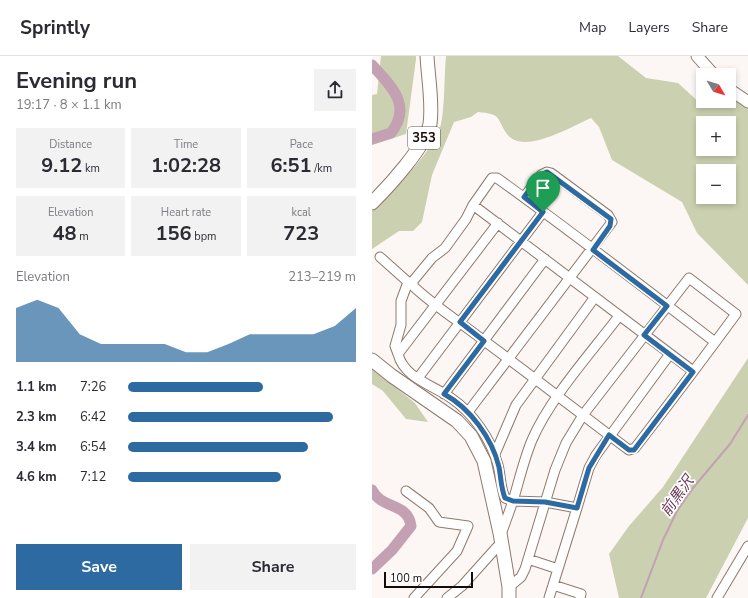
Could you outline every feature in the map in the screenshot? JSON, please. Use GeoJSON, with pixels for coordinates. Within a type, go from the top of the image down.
{"type":"FeatureCollection","features":[{"type":"Feature","properties":{"kind":"highway","name":"353"},"geometry":{"type":"LineString","coordinates":[[372,203],[401,170],[425,137],[428,130],[430,115],[427,56]]}},
{"type":"Feature","properties":{"kind":"highway"},"geometry":{"type":"LineString","coordinates":[[372,360],[392,376],[447,413],[471,436],[484,461],[500,539],[509,593]]}},
{"type":"Feature","properties":{"kind":"main road"},"geometry":{"type":"LineString","coordinates":[[697,56],[708,68]]}},
{"type":"Feature","properties":{"kind":"main road"},"geometry":{"type":"LineString","coordinates":[[736,94],[748,102]]}},
{"type":"Feature","properties":{"kind":"street"},"geometry":{"type":"LineString","coordinates":[[468,412],[593,250],[612,222],[608,215],[547,172],[541,175],[524,197]]}},
{"type":"Feature","properties":{"kind":"street"},"geometry":{"type":"LineString","coordinates":[[509,593],[521,577],[528,559],[555,470],[566,443],[583,416],[644,335],[667,306],[689,278],[736,314],[693,372],[634,450],[629,450],[583,416],[509,359],[484,341],[415,287],[413,281],[432,258],[445,248],[494,177],[524,197],[593,250],[667,306],[715,342]]}},
{"type":"Feature","properties":{"kind":"street"},"geometry":{"type":"LineString","coordinates":[[474,205],[693,372]]}},
{"type":"Feature","properties":{"kind":"street"},"geometry":{"type":"LineString","coordinates":[[418,378],[543,212]]}},
{"type":"Feature","properties":{"kind":"street"},"geometry":{"type":"LineString","coordinates":[[398,354],[498,223]]}},
{"type":"Feature","properties":{"kind":"street"},"geometry":{"type":"LineString","coordinates":[[380,257],[408,282],[402,301],[401,325],[395,346],[400,363],[418,378],[444,394],[468,412],[495,454],[502,491],[505,498],[513,501],[545,502],[577,508]]}},
{"type":"Feature","properties":{"kind":"street"},"geometry":{"type":"LineString","coordinates":[[444,394],[545,259]]}},
{"type":"Feature","properties":{"kind":"street"},"geometry":{"type":"LineString","coordinates":[[495,454],[516,405],[534,378],[595,297]]}},
{"type":"Feature","properties":{"kind":"street"},"geometry":{"type":"LineString","coordinates":[[447,598],[462,586],[497,547],[532,441],[558,396],[619,316]]}},
{"type":"Feature","properties":{"kind":"street"},"geometry":{"type":"LineString","coordinates":[[549,598],[589,468],[609,435],[670,354]]}},
{"type":"Feature","properties":{"kind":"street"},"geometry":{"type":"LineString","coordinates":[[406,491],[429,508],[439,522],[468,526],[457,551],[414,598]]}},
{"type":"Feature","properties":{"kind":"street"},"geometry":{"type":"LineString","coordinates":[[717,598],[748,546]]}},
{"type":"Feature","properties":{"kind":"street"},"geometry":{"type":"LineString","coordinates":[[528,559],[558,569]]}},
{"type":"Feature","properties":{"kind":"street"},"geometry":{"type":"LineString","coordinates":[[553,585],[581,594],[580,598]]}},
{"type":"Feature","properties":{"kind":"green space"},"geometry":{"type":"Polygon","coordinates":[[[381,56],[416,56],[416,59],[406,134],[372,145],[372,95],[377,94],[381,56]]]}},
{"type":"Feature","properties":{"kind":"green space"},"geometry":{"type":"Polygon","coordinates":[[[446,56],[618,56],[646,78],[678,83],[696,99],[696,108],[736,108],[736,100],[748,108],[748,285],[697,233],[682,202],[612,160],[599,127],[591,118],[548,137],[536,141],[524,142],[514,140],[507,134],[497,118],[491,114],[478,112],[471,117],[454,122],[432,175],[422,222],[413,231],[399,231],[372,249],[372,211],[412,170],[430,146],[441,124],[446,56]]]}},
{"type":"Feature","properties":{"kind":"green space"},"geometry":{"type":"Polygon","coordinates":[[[748,358],[748,518],[706,598],[619,598],[609,554],[629,526],[663,487],[748,358]]]}},
{"type":"Feature","properties":{"kind":"green space"},"geometry":{"type":"Polygon","coordinates":[[[372,369],[415,403],[428,422],[406,419],[383,391],[372,384],[372,369]]]}},
{"type":"Feature","properties":{"kind":"waterway"},"geometry":{"type":"LineString","coordinates":[[372,65],[392,88],[399,104],[400,113],[397,123],[391,133],[372,139]]}},
{"type":"Feature","properties":{"kind":"waterway","name":"前黒沢"},"geometry":{"type":"LineString","coordinates":[[641,598],[663,540],[677,511],[693,488],[730,444],[748,415]]}},
{"type":"Feature","properties":{"kind":"waterway"},"geometry":{"type":"LineString","coordinates":[[372,490],[382,501],[400,509],[405,513],[409,518],[411,526],[392,550],[372,569]]}},
{"type":"Feature","properties":{"kind":"route"},"geometry":{"type":"LineString","coordinates":[[547,172],[551,173],[608,215],[612,222],[593,250],[667,306],[644,335],[693,372],[634,450],[629,450],[609,435],[596,454],[589,468],[577,508],[545,502],[526,500],[513,501],[505,498],[502,491],[495,454],[475,420],[468,412],[444,394],[484,341],[460,322],[543,212],[524,197],[541,175],[547,172]]}}]}
